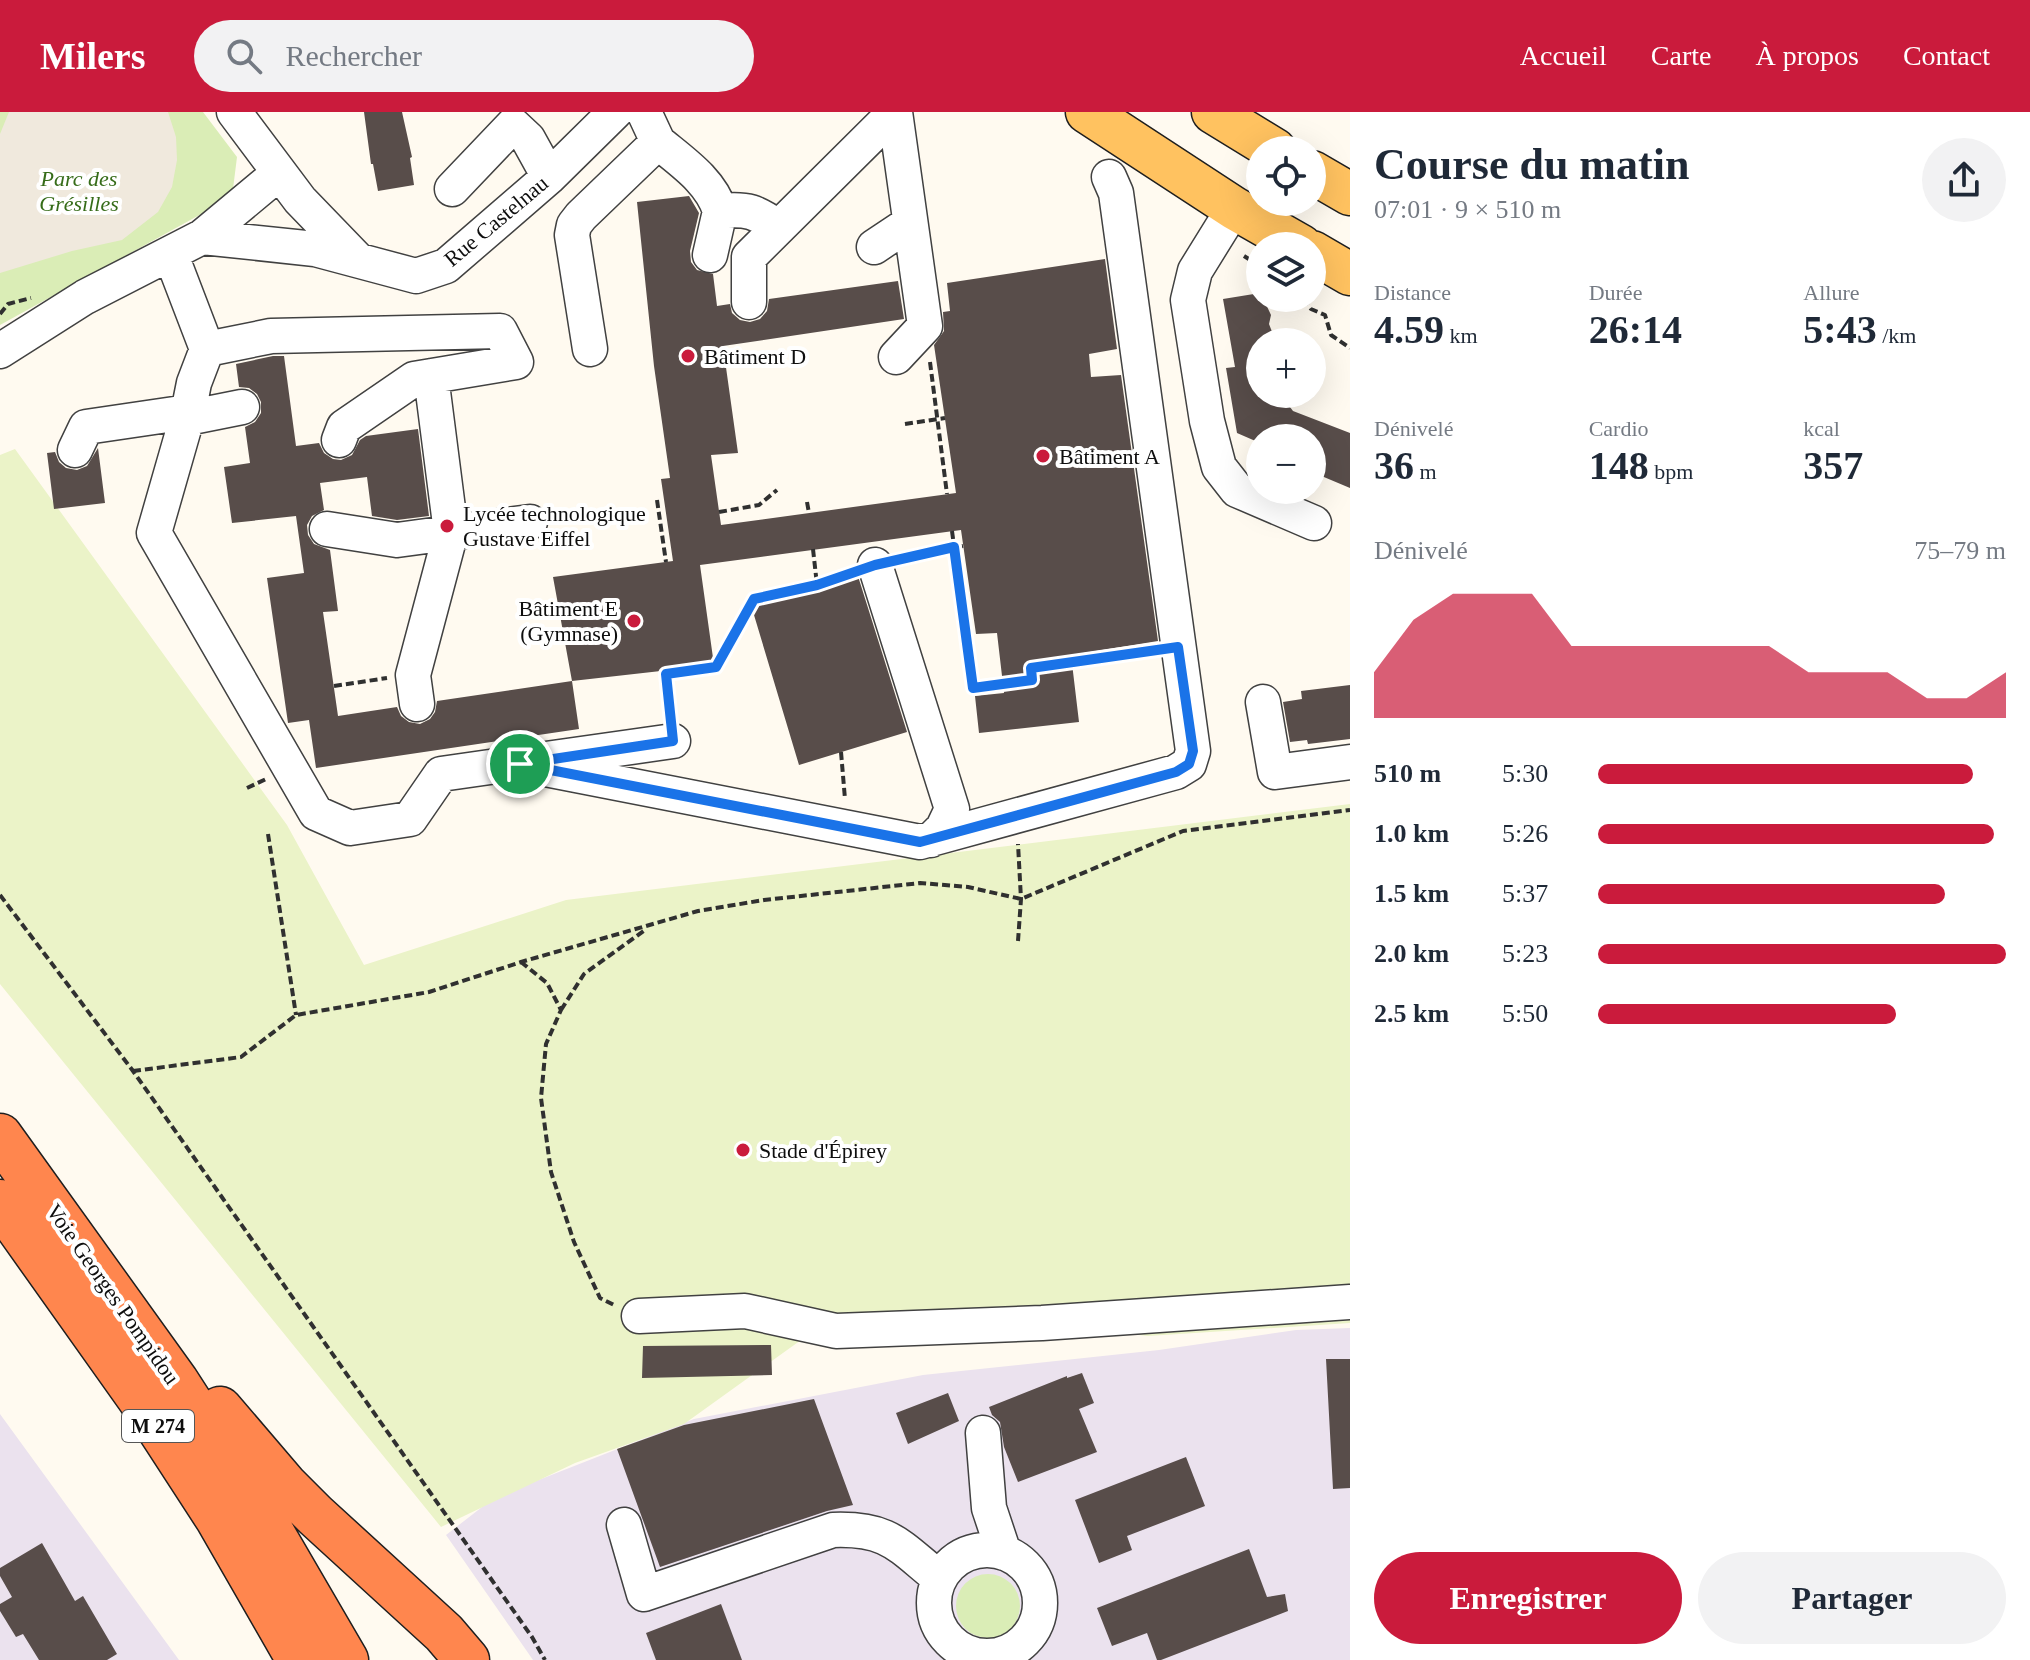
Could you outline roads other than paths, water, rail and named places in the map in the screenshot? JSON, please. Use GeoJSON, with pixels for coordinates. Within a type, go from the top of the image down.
{"type":"FeatureCollection","features":[{"type":"Feature","properties":{"kind":"highway","name":"Voie Georges Pompidou"},"geometry":{"type":"LineString","coordinates":[[0,1136],[176,1381],[251,1497],[346,1660]]}},
{"type":"Feature","properties":{"kind":"highway","name":"Voie Georges Pompidou"},"geometry":{"type":"LineString","coordinates":[[0,1202],[149,1412],[218,1519],[299,1660]]}},
{"type":"Feature","properties":{"kind":"highway"},"geometry":{"type":"LineString","coordinates":[[107,1282],[285,1485],[444,1633],[467,1660]]}},
{"type":"Feature","properties":{"kind":"main road"},"geometry":{"type":"LineString","coordinates":[[1087,112],[1276,232]]}},
{"type":"Feature","properties":{"kind":"main road"},"geometry":{"type":"LineString","coordinates":[[1213,112],[1252,136]]}},
{"type":"Feature","properties":{"kind":"main road"},"geometry":{"type":"LineString","coordinates":[[1326,180],[1350,194]]}},
{"type":"Feature","properties":{"kind":"main road"},"geometry":{"type":"LineString","coordinates":[[1326,260],[1350,274]]}},
{"type":"Feature","properties":{"kind":"street"},"geometry":{"type":"LineString","coordinates":[[234,112],[300,200],[358,260]]}},
{"type":"Feature","properties":{"kind":"street","name":"Rue Castelnau"},"geometry":{"type":"LineString","coordinates":[[202,237],[315,249],[416,276],[431,273],[446,266],[549,177],[615,112]]}},
{"type":"Feature","properties":{"kind":"street"},"geometry":{"type":"LineString","coordinates":[[644,112],[658,142],[697,174],[716,198],[720,211],[710,255]]}},
{"type":"Feature","properties":{"kind":"street"},"geometry":{"type":"LineString","coordinates":[[895,112],[925,326],[896,357]]}},
{"type":"Feature","properties":{"kind":"street"},"geometry":{"type":"LineString","coordinates":[[749,302],[749,257],[895,112]]}},
{"type":"Feature","properties":{"kind":"street"},"geometry":{"type":"LineString","coordinates":[[452,189],[513,125],[528,139],[549,177]]}},
{"type":"Feature","properties":{"kind":"street"},"geometry":{"type":"LineString","coordinates":[[590,349],[572,235],[574,225],[658,142]]}},
{"type":"Feature","properties":{"kind":"street"},"geometry":{"type":"LineString","coordinates":[[202,237],[279,173]]}},
{"type":"Feature","properties":{"kind":"street"},"geometry":{"type":"LineString","coordinates":[[520,764],[920,842],[1176,772],[1189,764],[1193,751],[1116,193],[1109,177]]}},
{"type":"Feature","properties":{"kind":"street"},"geometry":{"type":"LineString","coordinates":[[0,351],[85,297],[202,237],[300,200]]}},
{"type":"Feature","properties":{"kind":"street"},"geometry":{"type":"LineString","coordinates":[[1234,208],[1195,271],[1188,300],[1207,421],[1219,467],[1237,490],[1314,523]]}},
{"type":"Feature","properties":{"kind":"street"},"geometry":{"type":"LineString","coordinates":[[720,211],[742,209],[758,213],[778,227]]}},
{"type":"Feature","properties":{"kind":"street"},"geometry":{"type":"LineString","coordinates":[[874,247],[910,223]]}},
{"type":"Feature","properties":{"kind":"street"},"geometry":{"type":"LineString","coordinates":[[171,255],[207,349],[194,383],[154,533],[316,813],[350,828],[410,819],[441,774],[673,741]]}},
{"type":"Feature","properties":{"kind":"street"},"geometry":{"type":"LineString","coordinates":[[207,349],[271,336],[500,331],[516,362],[414,379],[344,427],[339,440]]}},
{"type":"Feature","properties":{"kind":"street"},"geometry":{"type":"LineString","coordinates":[[415,690],[451,532],[431,376]]}},
{"type":"Feature","properties":{"kind":"street"},"geometry":{"type":"LineString","coordinates":[[75,450],[86,427],[242,407]]}},
{"type":"Feature","properties":{"kind":"street"},"geometry":{"type":"LineString","coordinates":[[327,529],[397,540],[530,522]]}},
{"type":"Feature","properties":{"kind":"street"},"geometry":{"type":"LineString","coordinates":[[875,565],[952,809],[943,828],[931,840]]}},
{"type":"Feature","properties":{"kind":"street"},"geometry":{"type":"LineString","coordinates":[[1263,702],[1275,772],[1350,762]]}},
{"type":"Feature","properties":{"kind":"street"},"geometry":{"type":"LineString","coordinates":[[952,809],[987,824]]}},
{"type":"Feature","properties":{"kind":"street"},"geometry":{"type":"LineString","coordinates":[[639,1316],[745,1311],[836,1331],[1042,1323],[1350,1302]]}},
{"type":"Feature","properties":{"kind":"street"},"geometry":{"type":"LineString","coordinates":[[983,1433],[989,1508],[1004,1553]]}},
{"type":"Feature","properties":{"kind":"street"},"geometry":{"type":"LineString","coordinates":[[624,1525],[644,1594],[833,1530],[859,1529],[888,1536],[939,1578]]}},
{"type":"Feature","properties":{"kind":"street"},"geometry":{"type":"LineString","coordinates":[[986,1550],[1004,1553],[1023,1564],[1034,1578],[1040,1600],[1038,1618],[1031,1634],[1002,1658],[962,1651],[946,1637],[937,1621],[934,1602],[939,1578],[965,1555],[986,1550]]}},
{"type":"Feature","properties":{"kind":"place","name":"Bâtiment D"},"geometry":{"type":"Point","coordinates":[688,356]}},
{"type":"Feature","properties":{"kind":"place","name":"Bâtiment A"},"geometry":{"type":"Point","coordinates":[1043,456]}},
{"type":"Feature","properties":{"kind":"place","name":"Lycée technologique Gustave Eiffel"},"geometry":{"type":"Point","coordinates":[447,526]}},
{"type":"Feature","properties":{"kind":"place","name":"Bâtiment E (Gymnase)"},"geometry":{"type":"Point","coordinates":[634,621]}},
{"type":"Feature","properties":{"kind":"place","name":"Stade d'Épirey"},"geometry":{"type":"Point","coordinates":[743,1150]}},
{"type":"Feature","properties":{"kind":"park label","name":"Parc des Grésilles"},"geometry":{"type":"Point","coordinates":[79,190]}}]}
